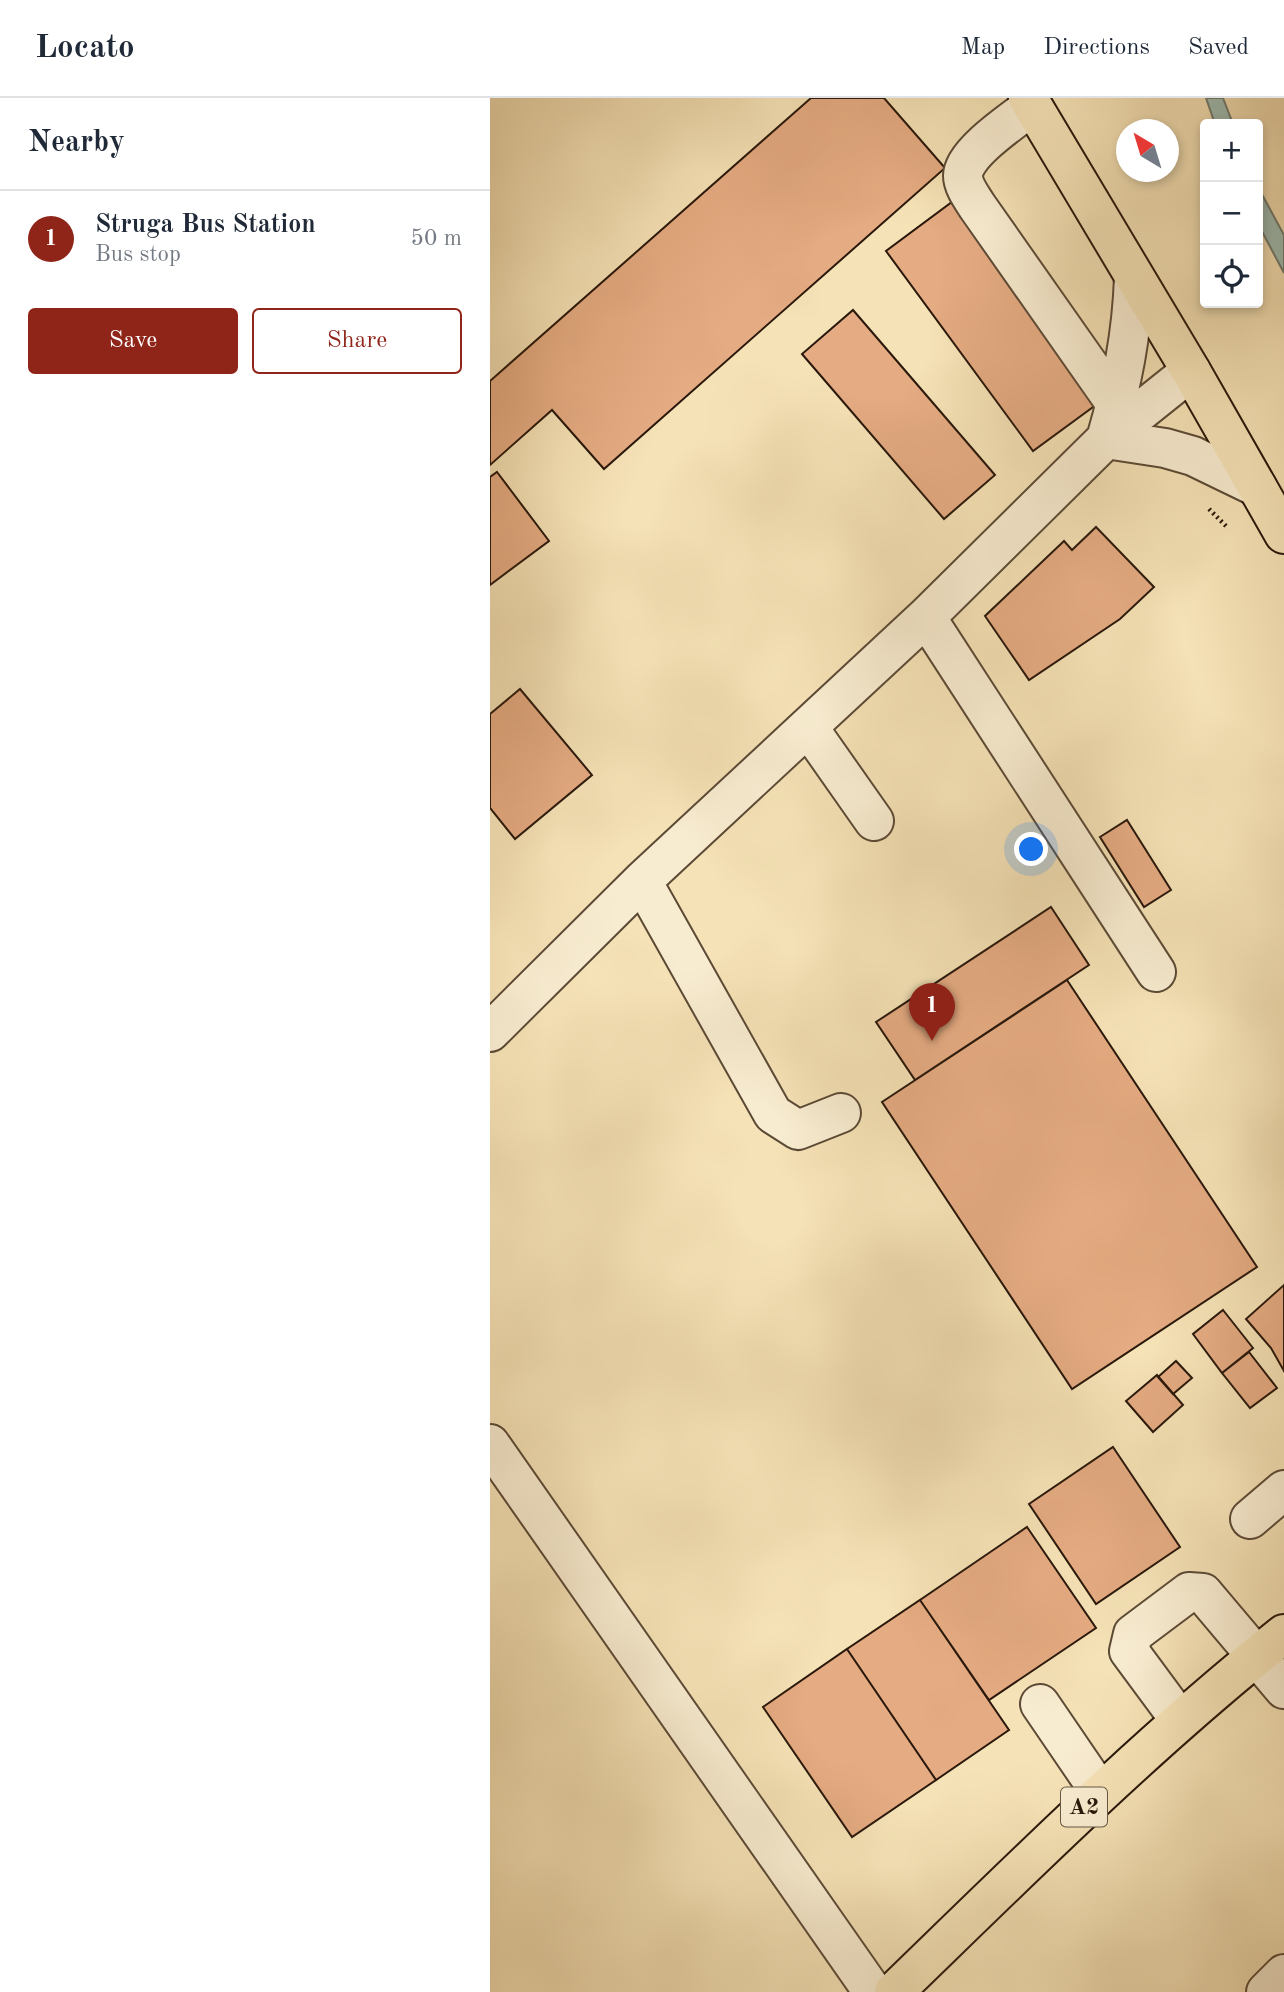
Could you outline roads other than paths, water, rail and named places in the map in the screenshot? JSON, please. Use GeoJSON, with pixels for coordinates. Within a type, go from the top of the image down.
{"type":"FeatureCollection","features":[{"type":"Feature","properties":{"kind":"main road"},"geometry":{"type":"LineString","coordinates":[[1030,102],[1191,371],[1284,534]]}},
{"type":"Feature","properties":{"kind":"main road","name":"A2"},"geometry":{"type":"LineString","coordinates":[[894,1992],[1100,1792],[1271,1644]]}},
{"type":"Feature","properties":{"kind":"street"},"geometry":{"type":"LineString","coordinates":[[1030,102],[973,154],[964,167],[962,178],[977,206],[1111,421],[1165,448],[1193,456],[1257,487]]}},
{"type":"Feature","properties":{"kind":"street"},"geometry":{"type":"LineString","coordinates":[[1111,421],[1131,337],[1135,277]]}},
{"type":"Feature","properties":{"kind":"street"},"geometry":{"type":"LineString","coordinates":[[490,1032],[642,881],[926,617],[1111,421],[1191,371]]}},
{"type":"Feature","properties":{"kind":"street"},"geometry":{"type":"LineString","coordinates":[[926,617],[1156,972]]}},
{"type":"Feature","properties":{"kind":"street"},"geometry":{"type":"LineString","coordinates":[[808,727],[874,821]]}},
{"type":"Feature","properties":{"kind":"street"},"geometry":{"type":"LineString","coordinates":[[642,881],[773,1114],[798,1130],[841,1113]]}},
{"type":"Feature","properties":{"kind":"street"},"geometry":{"type":"LineString","coordinates":[[490,1444],[873,1992]]}},
{"type":"Feature","properties":{"kind":"street"},"geometry":{"type":"LineString","coordinates":[[1250,1519],[1284,1490]]}},
{"type":"Feature","properties":{"kind":"street"},"geometry":{"type":"LineString","coordinates":[[1180,1720],[1129,1651],[1133,1634],[1189,1592],[1203,1593],[1271,1644],[1284,1689]]}},
{"type":"Feature","properties":{"kind":"street"},"geometry":{"type":"LineString","coordinates":[[1040,1704],[1100,1792]]}},
{"type":"Feature","properties":{"kind":"street"},"geometry":{"type":"LineString","coordinates":[[1266,1992],[1284,1975]]}},
{"type":"Feature","properties":{"kind":"water"},"geometry":{"type":"Polygon","coordinates":[[[1206,98],[1223,98],[1231,119],[1213,119],[1206,98]]]}},
{"type":"Feature","properties":{"kind":"water"},"geometry":{"type":"Polygon","coordinates":[[[1263,196],[1284,235],[1284,273],[1263,233],[1263,196]]]}},
{"type":"Feature","properties":{"kind":"place","name":"Struga Bus Station"},"geometry":{"type":"Point","coordinates":[932,1041]}}]}
